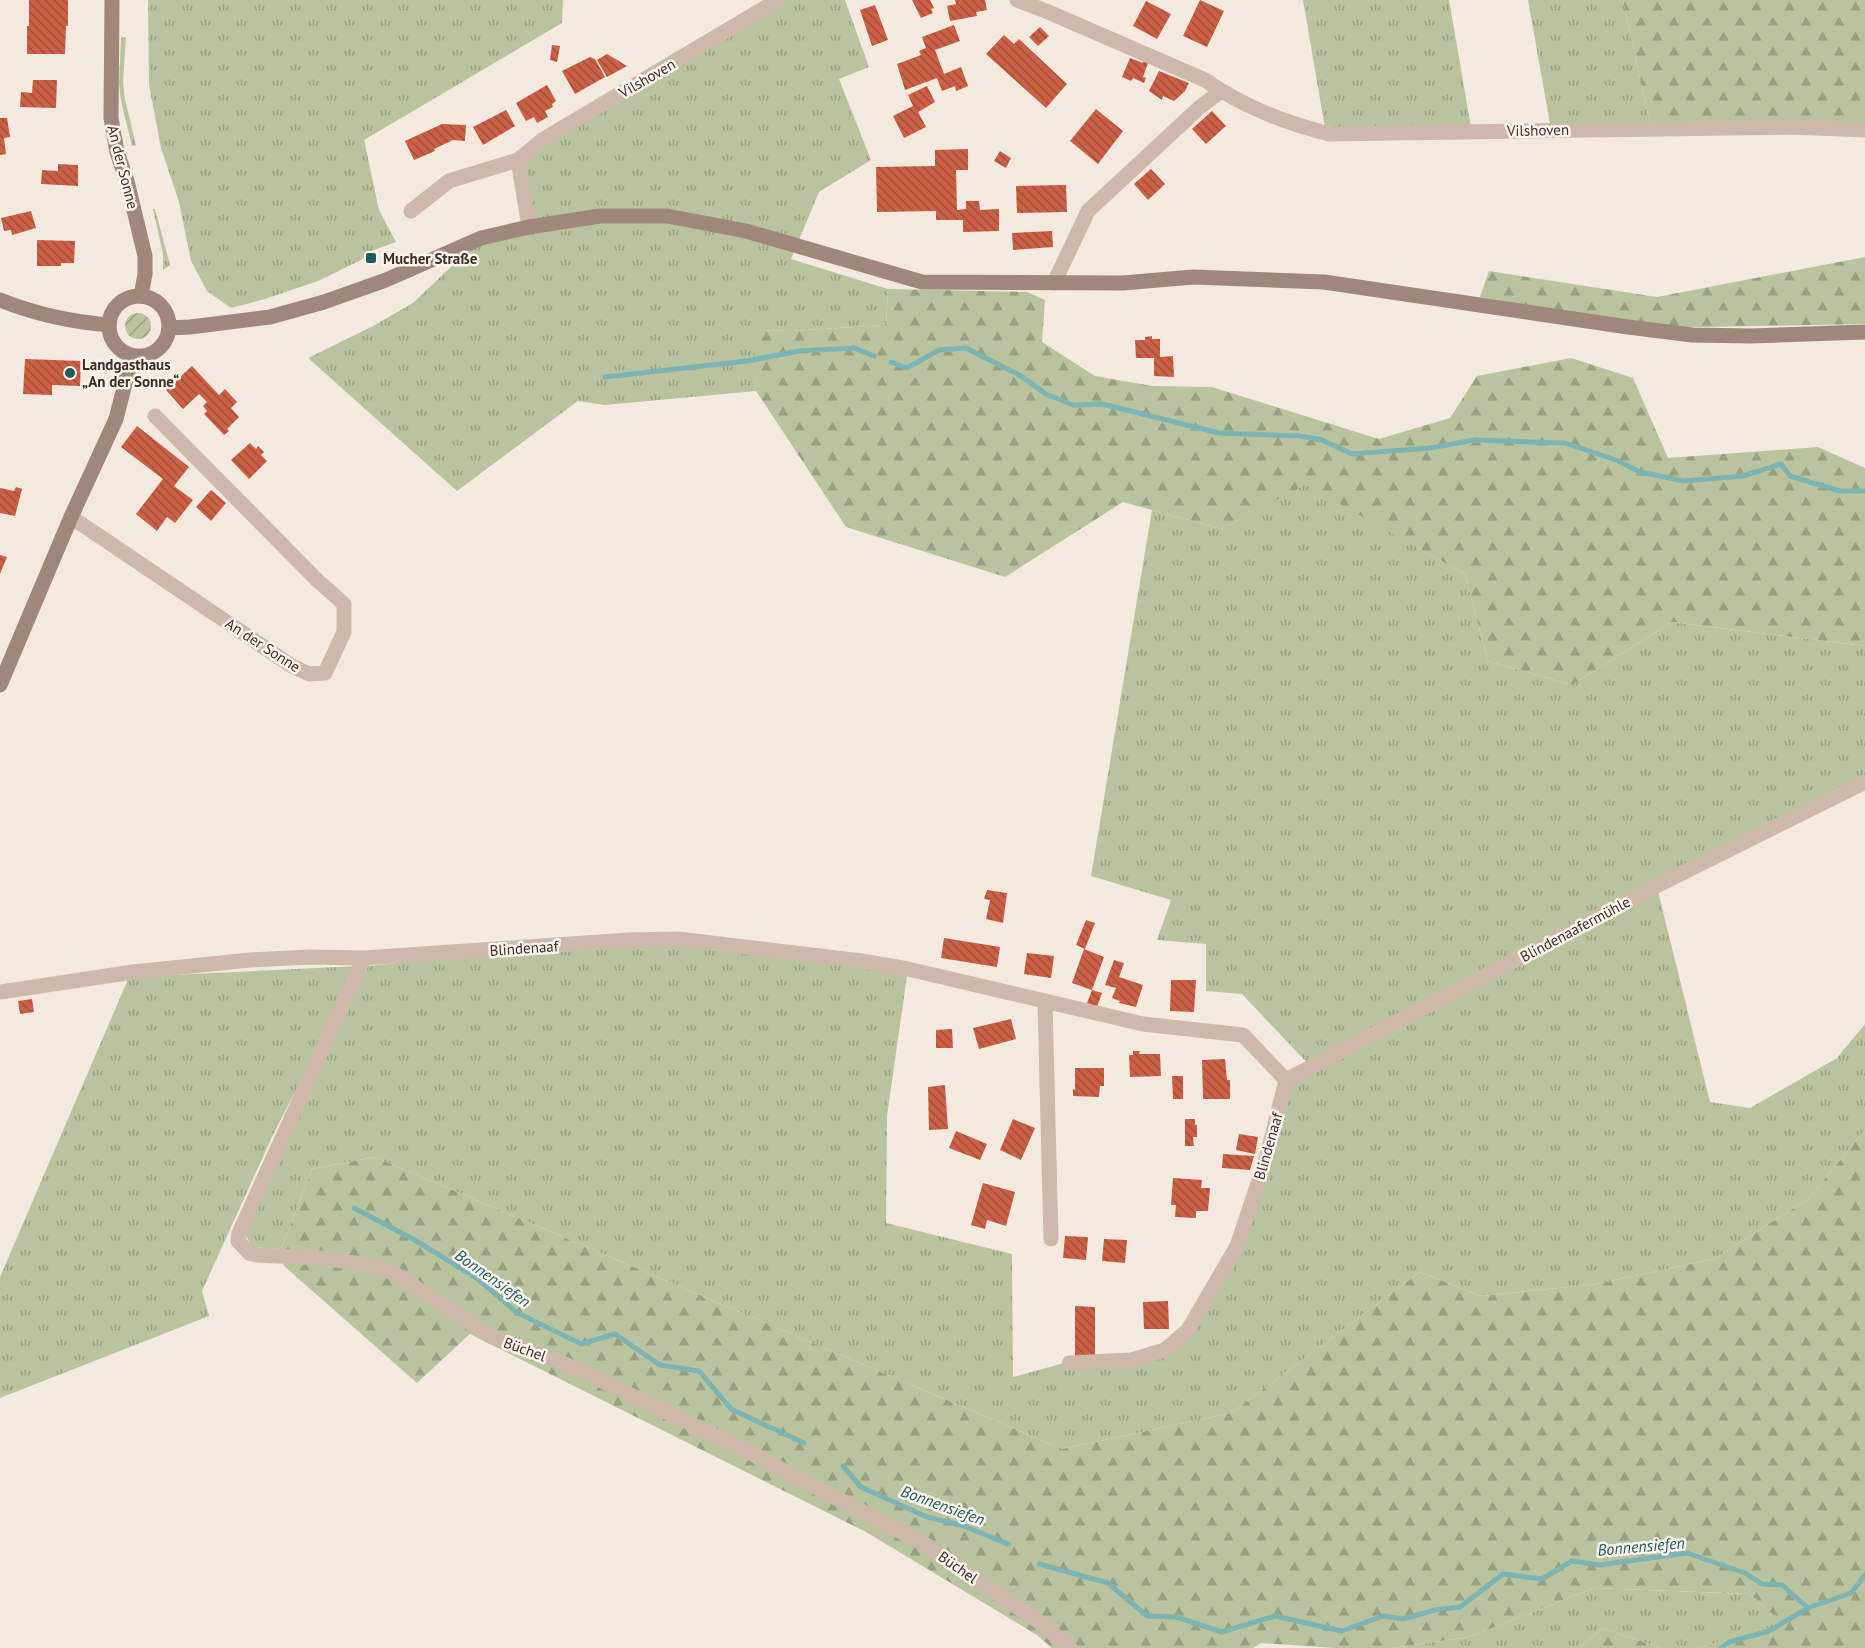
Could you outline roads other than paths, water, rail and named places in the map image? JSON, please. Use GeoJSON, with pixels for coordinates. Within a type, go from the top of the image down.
{"type":"FeatureCollection","features":[{"type":"Feature","properties":{"kind":"main road","name":"An der Sonne"},"geometry":{"type":"LineString","coordinates":[[112,0],[111,118],[117,152],[127,181],[145,256],[146,274],[141,296]]}},
{"type":"Feature","properties":{"kind":"main road"},"geometry":{"type":"LineString","coordinates":[[169,328],[270,317],[324,302],[386,280],[481,238],[530,226],[600,216],[667,216],[746,231],[922,282],[1124,283],[1193,277],[1290,279],[1347,285],[1692,335],[1751,336],[1865,332]]}},
{"type":"Feature","properties":{"kind":"main road"},"geometry":{"type":"LineString","coordinates":[[141,296],[157,302],[166,314],[169,328],[161,347],[152,353],[132,356],[114,344],[109,325],[112,312],[120,303],[131,297],[141,296]]}},
{"type":"Feature","properties":{"kind":"main road"},"geometry":{"type":"LineString","coordinates":[[0,300],[51,317],[109,325]]}},
{"type":"Feature","properties":{"kind":"main road"},"geometry":{"type":"LineString","coordinates":[[0,685],[71,517],[116,419],[132,356]]}},
{"type":"Feature","properties":{"kind":"street","name":"Vilshoven"},"geometry":{"type":"LineString","coordinates":[[411,211],[448,181],[518,160],[542,140],[778,0]]}},
{"type":"Feature","properties":{"kind":"street","name":"Vilshoven"},"geometry":{"type":"LineString","coordinates":[[1017,0],[1195,76],[1270,116],[1293,125],[1329,134],[1792,127],[1865,130]]}},
{"type":"Feature","properties":{"kind":"street"},"geometry":{"type":"LineString","coordinates":[[1054,283],[1088,211],[1200,107],[1221,91]]}},
{"type":"Feature","properties":{"kind":"street"},"geometry":{"type":"LineString","coordinates":[[518,160],[530,226]]}},
{"type":"Feature","properties":{"kind":"street","name":"An der Sonne"},"geometry":{"type":"LineString","coordinates":[[71,517],[292,666],[309,674],[325,673],[344,632],[344,604],[317,580],[155,416]]}},
{"type":"Feature","properties":{"kind":"street","name":"Blindenaafermühle"},"geometry":{"type":"LineString","coordinates":[[1286,1080],[1656,886],[1865,782]]}},
{"type":"Feature","properties":{"kind":"street","name":"Blindenaaf"},"geometry":{"type":"LineString","coordinates":[[0,992],[134,972],[250,960],[310,957],[364,958],[629,940],[678,939],[862,961],[908,969],[1143,1024],[1243,1035],[1286,1080],[1267,1156],[1237,1246],[1188,1330],[1165,1350],[1131,1360],[1069,1363]]}},
{"type":"Feature","properties":{"kind":"street","name":"Büchel"},"geometry":{"type":"LineString","coordinates":[[364,958],[239,1233],[238,1241],[249,1253],[323,1258],[372,1266],[392,1272],[490,1336],[551,1358],[739,1447],[926,1545],[1041,1623],[1070,1648]]}},
{"type":"Feature","properties":{"kind":"street"},"geometry":{"type":"LineString","coordinates":[[1045,1002],[1051,1239]]}},
{"type":"Feature","properties":{"kind":"waterway"},"geometry":{"type":"LineString","coordinates":[[605,377],[747,361],[799,351],[854,348],[874,356]]}},
{"type":"Feature","properties":{"kind":"waterway"},"geometry":{"type":"LineString","coordinates":[[891,362],[907,368],[939,350],[966,348],[1021,376],[1046,394],[1073,405],[1102,404],[1219,433],[1300,436],[1322,440],[1352,454],[1430,448],[1474,440],[1565,443],[1616,460],[1640,472],[1684,481],[1743,476],[1781,464],[1790,476],[1840,491],[1865,491]]}},
{"type":"Feature","properties":{"kind":"waterway","name":"Bonnensiefen"},"geometry":{"type":"LineString","coordinates":[[354,1208],[413,1239],[478,1279],[516,1312],[581,1344],[615,1334],[660,1365],[699,1371],[731,1409],[804,1443]]}},
{"type":"Feature","properties":{"kind":"waterway","name":"Bonnensiefen"},"geometry":{"type":"LineString","coordinates":[[843,1466],[861,1487],[927,1517],[964,1526],[1008,1544]]}},
{"type":"Feature","properties":{"kind":"waterway","name":"Bonnensiefen"},"geometry":{"type":"LineString","coordinates":[[1039,1564],[1108,1583],[1147,1616],[1176,1617],[1222,1632],[1275,1616],[1342,1631],[1383,1616],[1403,1619],[1435,1610],[1460,1607],[1503,1574],[1542,1579],[1572,1561],[1599,1565],[1687,1553],[1745,1573],[1762,1584],[1782,1585],[1808,1608],[1851,1593],[1865,1575]]}},
{"type":"Feature","properties":{"kind":"waterway"},"geometry":{"type":"LineString","coordinates":[[1721,1648],[1729,1642],[1769,1631],[1808,1608]]}},
{"type":"Feature","properties":{"kind":"place","name":"Mucher Straße"},"geometry":{"type":"Point","coordinates":[371,258]}},
{"type":"Feature","properties":{"kind":"place","name":"Landgasthaus „An der Sonne“"},"geometry":{"type":"Point","coordinates":[70,373]}}]}
